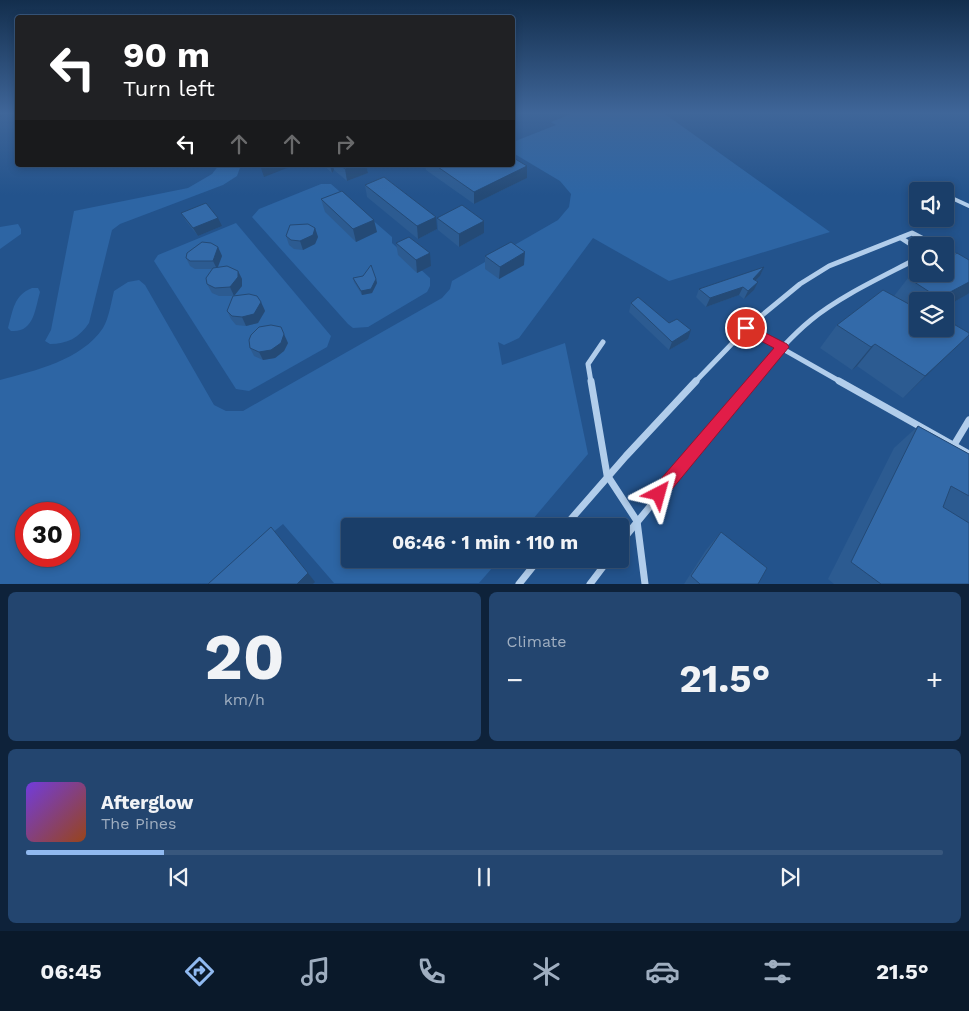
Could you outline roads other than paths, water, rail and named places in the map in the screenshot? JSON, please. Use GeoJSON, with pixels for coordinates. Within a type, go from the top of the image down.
{"type":"FeatureCollection","features":[{"type":"Feature","properties":{"kind":"street"},"geometry":{"type":"LineString","coordinates":[[954,199],[969,206]]}},
{"type":"Feature","properties":{"kind":"street"},"geometry":{"type":"LineString","coordinates":[[572,518],[607,475],[746,328],[796,287],[819,272],[912,233],[920,237]]}},
{"type":"Feature","properties":{"kind":"street"},"geometry":{"type":"LineString","coordinates":[[901,238],[909,243]]}},
{"type":"Feature","properties":{"kind":"street"},"geometry":{"type":"LineString","coordinates":[[954,255],[969,264]]}},
{"type":"Feature","properties":{"kind":"street"},"geometry":{"type":"LineString","coordinates":[[629,531],[782,347],[812,319],[836,302],[909,263]]}},
{"type":"Feature","properties":{"kind":"street"},"geometry":{"type":"LineString","coordinates":[[746,328],[969,454]]}},
{"type":"Feature","properties":{"kind":"street"},"geometry":{"type":"LineString","coordinates":[[603,342],[588,364],[607,475],[637,521],[645,584]]}},
{"type":"Feature","properties":{"kind":"street"},"geometry":{"type":"LineString","coordinates":[[954,445],[969,420]]}},
{"type":"Feature","properties":{"kind":"street"},"geometry":{"type":"LineString","coordinates":[[519,584],[531,568]]}},
{"type":"Feature","properties":{"kind":"street"},"geometry":{"type":"LineString","coordinates":[[590,584],[602,568]]}}]}
